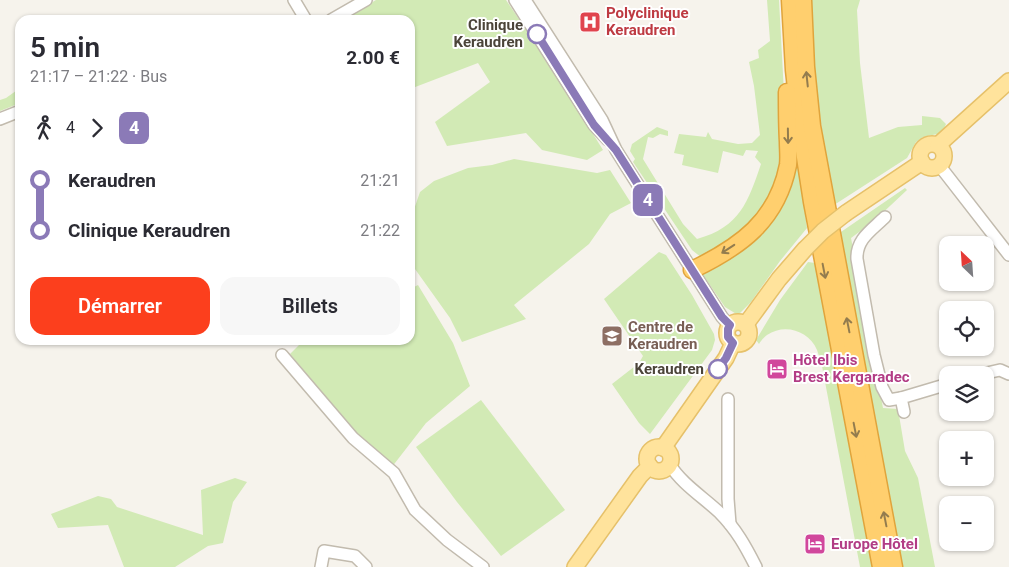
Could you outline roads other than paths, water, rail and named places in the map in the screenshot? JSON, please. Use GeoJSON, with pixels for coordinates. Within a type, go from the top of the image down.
{"type":"FeatureCollection","features":[{"type":"Feature","properties":{"kind":"highway"},"geometry":{"type":"LineString","coordinates":[[692,270],[744,239],[761,223],[775,204],[788,164],[786,61],[789,0]]}},
{"type":"Feature","properties":{"kind":"highway"},"geometry":{"type":"LineString","coordinates":[[789,0],[800,125],[812,202],[880,567]]}},
{"type":"Feature","properties":{"kind":"highway"},"geometry":{"type":"LineString","coordinates":[[803,0],[806,67],[812,126],[894,567]]}},
{"type":"Feature","properties":{"kind":"main road"},"geometry":{"type":"LineString","coordinates":[[940,154],[930,144],[923,147],[920,154],[924,165],[932,168],[940,154],[1009,81]]}},
{"type":"Feature","properties":{"kind":"main road"},"geometry":{"type":"LineString","coordinates":[[940,154],[1009,93]]}},
{"type":"Feature","properties":{"kind":"main road"},"geometry":{"type":"LineString","coordinates":[[746,324],[778,279],[823,230],[922,162]]}},
{"type":"Feature","properties":{"kind":"main road"},"geometry":{"type":"LineString","coordinates":[[736,321],[746,324],[750,331],[747,340],[740,344],[733,343],[728,337],[730,325],[736,321]]}},
{"type":"Feature","properties":{"kind":"main road"},"geometry":{"type":"LineString","coordinates":[[663,448],[726,358],[733,343]]}},
{"type":"Feature","properties":{"kind":"main road"},"geometry":{"type":"LineString","coordinates":[[663,448],[670,454],[665,469],[648,458],[651,451],[663,448]]}},
{"type":"Feature","properties":{"kind":"main road"},"geometry":{"type":"LineString","coordinates":[[575,567],[642,474],[665,469]]}},
{"type":"Feature","properties":{"kind":"street"},"geometry":{"type":"LineString","coordinates":[[294,0],[303,15]]}},
{"type":"Feature","properties":{"kind":"street"},"geometry":{"type":"LineString","coordinates":[[340,15],[366,0]]}},
{"type":"Feature","properties":{"kind":"street"},"geometry":{"type":"LineString","coordinates":[[516,0],[594,125],[616,150]]}},
{"type":"Feature","properties":{"kind":"street"},"geometry":{"type":"LineString","coordinates":[[525,0],[602,120],[616,150],[722,317],[730,325]]}},
{"type":"Feature","properties":{"kind":"street"},"geometry":{"type":"LineString","coordinates":[[0,119],[15,113]]}},
{"type":"Feature","properties":{"kind":"street"},"geometry":{"type":"LineString","coordinates":[[940,154],[1009,255]]}},
{"type":"Feature","properties":{"kind":"street"},"geometry":{"type":"LineString","coordinates":[[885,217],[860,242],[857,259],[874,356],[882,387],[889,400],[939,387]]}},
{"type":"Feature","properties":{"kind":"street"},"geometry":{"type":"LineString","coordinates":[[282,355],[352,438],[394,473],[415,510],[447,540],[483,567]]}},
{"type":"Feature","properties":{"kind":"street"},"geometry":{"type":"LineString","coordinates":[[994,371],[1000,370],[1009,374]]}},
{"type":"Feature","properties":{"kind":"street"},"geometry":{"type":"LineString","coordinates":[[900,398],[904,412]]}},
{"type":"Feature","properties":{"kind":"street"},"geometry":{"type":"LineString","coordinates":[[728,399],[728,493],[730,524]]}},
{"type":"Feature","properties":{"kind":"street"},"geometry":{"type":"LineString","coordinates":[[665,469],[730,524],[741,539],[756,567]]}},
{"type":"Feature","properties":{"kind":"street"},"geometry":{"type":"LineString","coordinates":[[321,567],[324,550],[355,556],[366,567]]}},
{"type":"Feature","properties":{"kind":"place","name":"Polyclinique Keraudren"},"geometry":{"type":"Point","coordinates":[590,22]}},
{"type":"Feature","properties":{"kind":"place","name":"Clinique Keraudren"},"geometry":{"type":"Point","coordinates":[537,34]}},
{"type":"Feature","properties":{"kind":"place","name":"Centre de Keraudren"},"geometry":{"type":"Point","coordinates":[612,336]}},
{"type":"Feature","properties":{"kind":"place","name":"Keraudren"},"geometry":{"type":"Point","coordinates":[718,369]}},
{"type":"Feature","properties":{"kind":"place","name":"Hôtel Ibis Brest Kergaradec"},"geometry":{"type":"Point","coordinates":[777,369]}},
{"type":"Feature","properties":{"kind":"place","name":"Europe Hôtel"},"geometry":{"type":"Point","coordinates":[815,544]}}]}
